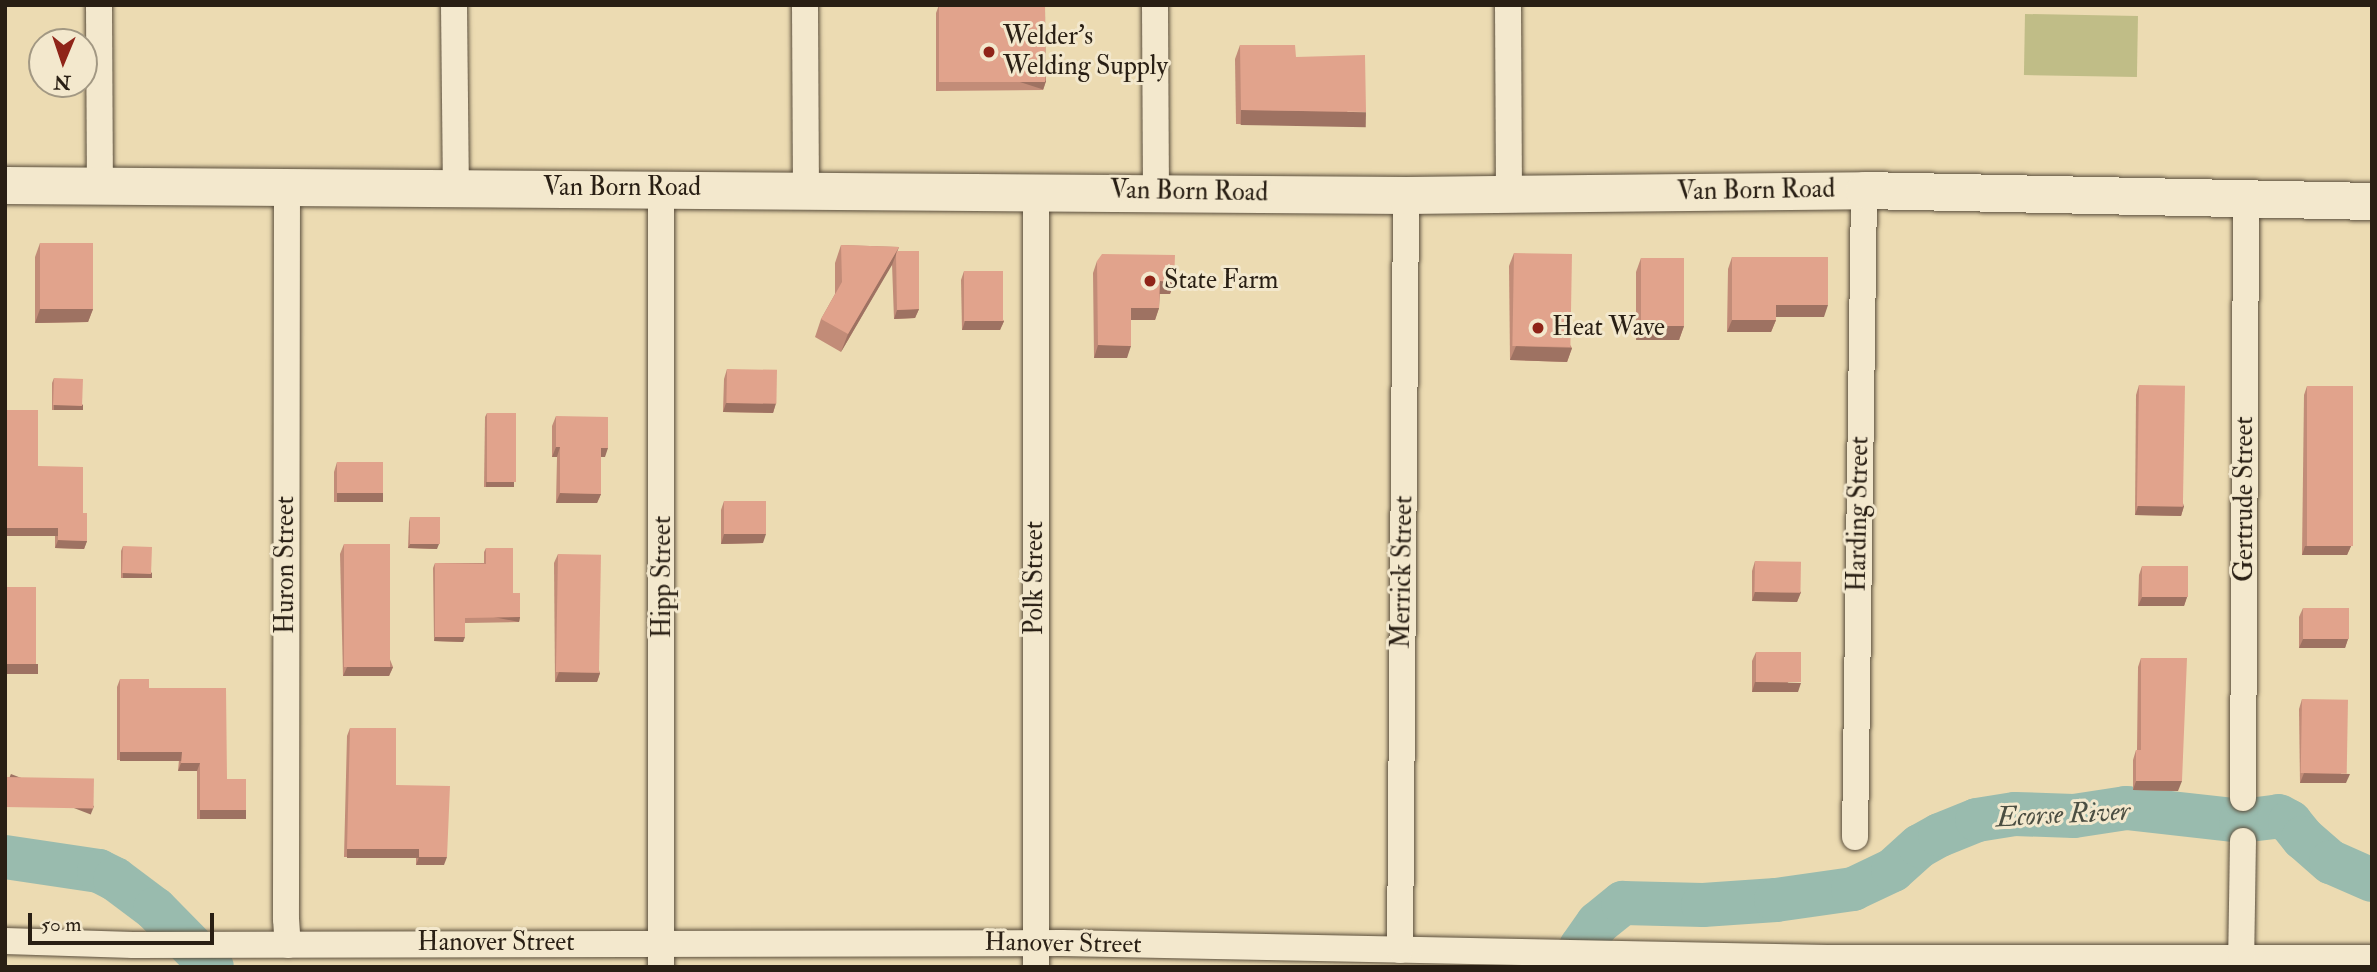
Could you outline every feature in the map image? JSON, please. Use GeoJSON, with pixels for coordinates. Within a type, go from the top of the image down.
{"type":"FeatureCollection","features":[{"type":"Feature","properties":{"kind":"main road","name":"Van Born Road"},"geometry":{"type":"LineString","coordinates":[[5,185],[1036,190],[1406,195],[1864,190],[2372,201]]}},
{"type":"Feature","properties":{"kind":"street"},"geometry":{"type":"LineString","coordinates":[[99,5],[100,185]]}},
{"type":"Feature","properties":{"kind":"street"},"geometry":{"type":"LineString","coordinates":[[454,5],[456,188]]}},
{"type":"Feature","properties":{"kind":"street"},"geometry":{"type":"LineString","coordinates":[[805,5],[806,189]]}},
{"type":"Feature","properties":{"kind":"street"},"geometry":{"type":"LineString","coordinates":[[1155,5],[1157,192]]}},
{"type":"Feature","properties":{"kind":"street"},"geometry":{"type":"LineString","coordinates":[[1508,5],[1509,194]]}},
{"type":"Feature","properties":{"kind":"street","name":"Huron Street"},"geometry":{"type":"LineString","coordinates":[[287,186],[288,944]]}},
{"type":"Feature","properties":{"kind":"street","name":"Hipp Street"},"geometry":{"type":"LineString","coordinates":[[661,955],[662,188]]}},
{"type":"Feature","properties":{"kind":"street","name":"Polk Street"},"geometry":{"type":"LineString","coordinates":[[1036,190],[1036,955]]}},
{"type":"Feature","properties":{"kind":"street","name":"Harding Street"},"geometry":{"type":"LineString","coordinates":[[1855,837],[1864,190]]}},
{"type":"Feature","properties":{"kind":"street","name":"Merrick Street"},"geometry":{"type":"LineString","coordinates":[[1400,950],[1406,195]]}},
{"type":"Feature","properties":{"kind":"street","name":"Gertrude Street"},"geometry":{"type":"LineString","coordinates":[[2243,798],[2246,200]]}},
{"type":"Feature","properties":{"kind":"street"},"geometry":{"type":"LineString","coordinates":[[2241,963],[2243,841]]}},
{"type":"Feature","properties":{"kind":"street","name":"Hanover Street"},"geometry":{"type":"LineString","coordinates":[[5,941],[288,944],[661,955],[1036,955],[1400,950],[1619,953],[1854,962],[2241,963],[2372,958]]}},
{"type":"Feature","properties":{"kind":"shaded area"},"geometry":{"type":"Polygon","coordinates":[[[2025,14],[2138,16],[2137,77],[2024,75],[2025,14]]]}},
{"type":"Feature","properties":{"kind":"building","name":"Welder's Welding Supply"},"geometry":{"type":"Polygon","coordinates":[[[939,5],[1045,5],[1045,82],[939,82],[939,5]]]}},
{"type":"Feature","properties":{"kind":"building"},"geometry":{"type":"Polygon","coordinates":[[[1240,45],[1295,45],[1296,57],[1365,55],[1366,112],[1241,110],[1240,45]]]}},
{"type":"Feature","properties":{"kind":"building"},"geometry":{"type":"Polygon","coordinates":[[[40,243],[93,243],[93,309],[40,309],[40,243]]]}},
{"type":"Feature","properties":{"kind":"building"},"geometry":{"type":"Polygon","coordinates":[[[841,245],[899,247],[848,334],[821,319],[842,282],[841,245]]]}},
{"type":"Feature","properties":{"kind":"building"},"geometry":{"type":"Polygon","coordinates":[[[897,251],[919,251],[919,309],[897,310],[897,251]]]}},
{"type":"Feature","properties":{"kind":"building","name":"Heat Wave"},"geometry":{"type":"Polygon","coordinates":[[[1514,253],[1572,254],[1570,347],[1512,346],[1514,253]]]}},
{"type":"Feature","properties":{"kind":"building"},"geometry":{"type":"Polygon","coordinates":[[[1102,254],[1175,255],[1174,282],[1160,281],[1159,308],[1131,308],[1131,346],[1098,345],[1097,261],[1102,254]]]}},
{"type":"Feature","properties":{"kind":"building"},"geometry":{"type":"Polygon","coordinates":[[[1732,257],[1828,257],[1828,305],[1776,305],[1776,320],[1732,320],[1732,257]]]}},
{"type":"Feature","properties":{"kind":"building"},"geometry":{"type":"Polygon","coordinates":[[[1641,258],[1684,258],[1684,326],[1641,326],[1641,258]]]}},
{"type":"Feature","properties":{"kind":"building"},"geometry":{"type":"Polygon","coordinates":[[[964,271],[1003,271],[1003,321],[964,321],[964,271]]]}},
{"type":"Feature","properties":{"kind":"building"},"geometry":{"type":"Polygon","coordinates":[[[727,369],[777,370],[776,404],[726,403],[727,369]]]}},
{"type":"Feature","properties":{"kind":"building"},"geometry":{"type":"Polygon","coordinates":[[[54,378],[83,379],[82,406],[53,405],[54,378]]]}},
{"type":"Feature","properties":{"kind":"building"},"geometry":{"type":"Polygon","coordinates":[[[2139,385],[2185,386],[2183,507],[2137,506],[2139,385]]]}},
{"type":"Feature","properties":{"kind":"building"},"geometry":{"type":"Polygon","coordinates":[[[2307,386],[2353,386],[2353,546],[2307,546],[2307,386]]]}},
{"type":"Feature","properties":{"kind":"building"},"geometry":{"type":"Polygon","coordinates":[[[5,410],[38,410],[38,466],[83,467],[83,513],[87,513],[87,541],[58,540],[58,528],[5,528],[5,410]]]}},
{"type":"Feature","properties":{"kind":"building"},"geometry":{"type":"Polygon","coordinates":[[[487,413],[516,413],[516,482],[487,482],[487,413]]]}},
{"type":"Feature","properties":{"kind":"building"},"geometry":{"type":"Polygon","coordinates":[[[556,416],[608,417],[608,448],[601,448],[601,494],[560,493],[560,447],[556,447],[556,416]]]}},
{"type":"Feature","properties":{"kind":"building"},"geometry":{"type":"Polygon","coordinates":[[[337,462],[383,462],[383,493],[337,493],[337,462]]]}},
{"type":"Feature","properties":{"kind":"building"},"geometry":{"type":"Polygon","coordinates":[[[724,501],[766,501],[766,534],[724,534],[724,501]]]}},
{"type":"Feature","properties":{"kind":"building"},"geometry":{"type":"Polygon","coordinates":[[[410,517],[440,517],[440,544],[410,544],[410,517]]]}},
{"type":"Feature","properties":{"kind":"building"},"geometry":{"type":"Polygon","coordinates":[[[344,544],[390,544],[390,667],[344,667],[344,544]]]}},
{"type":"Feature","properties":{"kind":"building"},"geometry":{"type":"Polygon","coordinates":[[[123,546],[152,547],[151,574],[122,573],[123,546]]]}},
{"type":"Feature","properties":{"kind":"building"},"geometry":{"type":"Polygon","coordinates":[[[486,548],[513,548],[513,593],[520,593],[520,617],[465,618],[465,637],[435,637],[435,563],[486,564],[486,548]]]}},
{"type":"Feature","properties":{"kind":"building"},"geometry":{"type":"Polygon","coordinates":[[[558,554],[601,555],[599,673],[556,672],[558,554]]]}},
{"type":"Feature","properties":{"kind":"building"},"geometry":{"type":"Polygon","coordinates":[[[1755,561],[1801,562],[1800,593],[1754,592],[1755,561]]]}},
{"type":"Feature","properties":{"kind":"building"},"geometry":{"type":"Polygon","coordinates":[[[2142,566],[2188,566],[2188,597],[2142,597],[2142,566]]]}},
{"type":"Feature","properties":{"kind":"building"},"geometry":{"type":"Polygon","coordinates":[[[5,587],[36,587],[36,664],[5,664],[5,587]]]}},
{"type":"Feature","properties":{"kind":"building"},"geometry":{"type":"Polygon","coordinates":[[[2303,608],[2349,608],[2349,639],[2303,639],[2303,608]]]}},
{"type":"Feature","properties":{"kind":"building"},"geometry":{"type":"Polygon","coordinates":[[[1756,652],[1801,652],[1801,682],[1756,682],[1756,652]]]}},
{"type":"Feature","properties":{"kind":"building"},"geometry":{"type":"Polygon","coordinates":[[[2141,658],[2187,658],[2182,781],[2136,781],[2136,750],[2141,750],[2141,658]]]}},
{"type":"Feature","properties":{"kind":"building"},"geometry":{"type":"Polygon","coordinates":[[[120,679],[149,679],[149,688],[226,688],[227,779],[246,779],[246,810],[200,810],[200,763],[181,763],[182,752],[120,752],[120,679]]]}},
{"type":"Feature","properties":{"kind":"building"},"geometry":{"type":"Polygon","coordinates":[[[2302,699],[2348,700],[2347,774],[2301,773],[2302,699]]]}},
{"type":"Feature","properties":{"kind":"building"},"geometry":{"type":"Polygon","coordinates":[[[350,728],[396,728],[396,785],[450,786],[447,857],[419,857],[419,849],[347,849],[350,728]]]}},
{"type":"Feature","properties":{"kind":"building"},"geometry":{"type":"Polygon","coordinates":[[[5,777],[94,779],[93,809],[5,807],[5,777]]]}},
{"type":"Feature","properties":{"kind":"waterway","name":"Ecorse River"},"geometry":{"type":"LineString","coordinates":[[1575,967],[1581,947],[1598,923],[1623,903],[1703,905],[1776,900],[1853,889],[1893,870],[1920,846],[1940,835],[1977,820],[2015,814],[2074,816],[2126,808],[2241,821],[2279,816],[2290,822],[2303,838],[2331,862],[2372,880]]}},
{"type":"Feature","properties":{"kind":"waterway","name":"Ecorse River"},"geometry":{"type":"LineString","coordinates":[[5,857],[99,871],[115,879],[155,909],[212,967]]}},
{"type":"Feature","properties":{"kind":"place","name":"Welder's Welding Supply"},"geometry":{"type":"Point","coordinates":[989,52]}},
{"type":"Feature","properties":{"kind":"place","name":"State Farm"},"geometry":{"type":"Point","coordinates":[1150,281]}},
{"type":"Feature","properties":{"kind":"place","name":"Heat Wave"},"geometry":{"type":"Point","coordinates":[1538,328]}}]}
